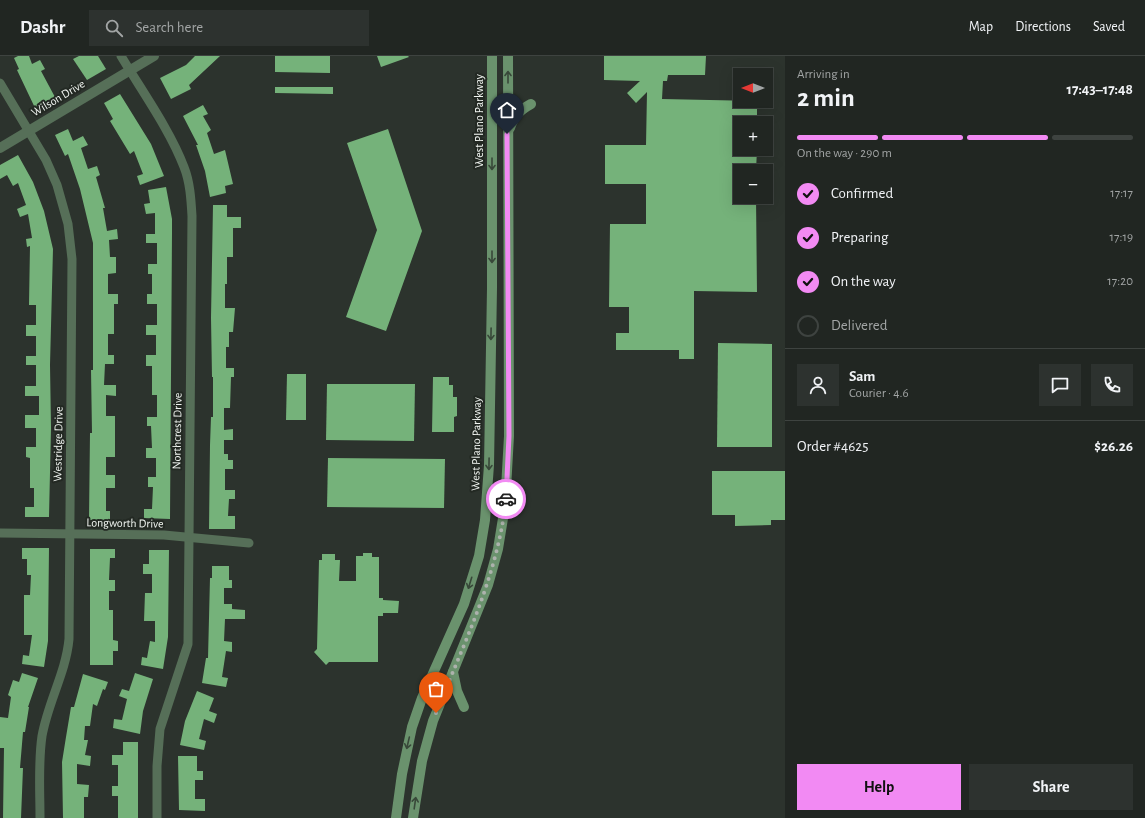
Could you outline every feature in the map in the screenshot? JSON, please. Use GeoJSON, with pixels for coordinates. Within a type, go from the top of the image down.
{"type":"FeatureCollection","features":[{"type":"Feature","properties":{"kind":"main road","name":"West Plano Parkway"},"geometry":{"type":"LineString","coordinates":[[396,818],[408,741],[422,698],[464,604],[479,556],[484,526],[489,465],[492,295],[492,56]]}},
{"type":"Feature","properties":{"kind":"main road"},"geometry":{"type":"LineString","coordinates":[[413,818],[422,761],[439,705],[490,577],[498,549],[505,506],[509,443],[507,134],[508,56]]}},
{"type":"Feature","properties":{"kind":"main road"},"geometry":{"type":"LineString","coordinates":[[492,97],[508,98]]}},
{"type":"Feature","properties":{"kind":"main road"},"geometry":{"type":"LineString","coordinates":[[507,134],[513,118],[521,110],[531,104]]}},
{"type":"Feature","properties":{"kind":"main road"},"geometry":{"type":"LineString","coordinates":[[492,282],[508,283]]}},
{"type":"Feature","properties":{"kind":"main road"},"geometry":{"type":"LineString","coordinates":[[492,295],[508,295]]}},
{"type":"Feature","properties":{"kind":"main road"},"geometry":{"type":"LineString","coordinates":[[453,672],[457,691],[464,707]]}},
{"type":"Feature","properties":{"kind":"main road"},"geometry":{"type":"LineString","coordinates":[[422,698],[439,705]]}},
{"type":"Feature","properties":{"kind":"street","name":"Northcrest Drive"},"geometry":{"type":"LineString","coordinates":[[122,56],[174,146],[184,168],[190,192],[192,216],[188,644],[184,660],[160,729],[157,766],[158,818]]}},
{"type":"Feature","properties":{"kind":"street","name":"Wilson Drive"},"geometry":{"type":"LineString","coordinates":[[0,148],[154,56]]}},
{"type":"Feature","properties":{"kind":"street","name":"Westridge Drive"},"geometry":{"type":"LineString","coordinates":[[0,83],[46,160],[57,185],[64,207],[71,242],[68,651],[50,702],[42,735],[40,756],[40,818]]}},
{"type":"Feature","properties":{"kind":"street","name":"Longworth Drive"},"geometry":{"type":"LineString","coordinates":[[0,533],[164,535],[248,543]]}},
{"type":"Feature","properties":{"kind":"building"},"geometry":{"type":"Polygon","coordinates":[[[18,56],[29,56],[32,64],[40,60],[45,69],[41,71],[56,99],[36,110],[17,70],[19,69],[14,58],[18,56]]]}},
{"type":"Feature","properties":{"kind":"building"},"geometry":{"type":"Polygon","coordinates":[[[79,56],[98,56],[106,69],[87,80],[73,59],[79,56]]]}},
{"type":"Feature","properties":{"kind":"building"},"geometry":{"type":"Polygon","coordinates":[[[195,56],[220,56],[189,85],[191,89],[171,99],[160,78],[186,65],[195,56]]]}},
{"type":"Feature","properties":{"kind":"building"},"geometry":{"type":"Polygon","coordinates":[[[275,56],[330,56],[330,73],[275,72],[275,56]]]}},
{"type":"Feature","properties":{"kind":"building"},"geometry":{"type":"Polygon","coordinates":[[[377,56],[408,56],[409,57],[381,67],[377,56]]]}},
{"type":"Feature","properties":{"kind":"building"},"geometry":{"type":"Polygon","coordinates":[[[604,56],[706,56],[705,75],[668,75],[667,81],[663,81],[662,99],[733,100],[733,108],[757,108],[757,116],[733,116],[733,156],[757,156],[756,164],[733,164],[733,204],[756,204],[757,292],[694,291],[694,359],[679,359],[679,350],[616,350],[616,333],[629,333],[629,307],[609,307],[610,224],[646,224],[646,184],[605,184],[605,145],[646,145],[647,92],[636,103],[627,93],[640,81],[604,80],[604,56]]]}},
{"type":"Feature","properties":{"kind":"building"},"geometry":{"type":"Polygon","coordinates":[[[275,87],[333,87],[333,94],[275,93],[275,87]]]}},
{"type":"Feature","properties":{"kind":"building"},"geometry":{"type":"Polygon","coordinates":[[[120,94],[151,144],[164,176],[140,185],[137,176],[143,174],[134,151],[130,154],[110,121],[113,119],[104,103],[120,94]]]}},
{"type":"Feature","properties":{"kind":"building"},"geometry":{"type":"Polygon","coordinates":[[[203,105],[208,114],[203,116],[211,130],[207,133],[214,154],[225,150],[233,184],[225,186],[226,193],[210,197],[205,171],[196,145],[198,145],[183,116],[203,105]]]}},
{"type":"Feature","properties":{"kind":"building"},"geometry":{"type":"Polygon","coordinates":[[[68,129],[73,141],[83,136],[88,145],[81,148],[88,169],[97,166],[100,175],[96,177],[105,208],[103,208],[107,231],[117,229],[118,239],[109,240],[110,257],[116,257],[116,273],[108,274],[108,294],[118,294],[118,304],[114,304],[114,334],[108,334],[108,355],[114,355],[114,364],[105,364],[104,385],[116,385],[116,396],[106,395],[106,416],[115,416],[115,457],[106,457],[106,475],[115,475],[115,488],[106,488],[106,511],[110,511],[110,520],[89,520],[90,433],[92,433],[91,370],[93,370],[93,243],[80,189],[68,154],[65,156],[55,135],[68,129]]]}},
{"type":"Feature","properties":{"kind":"building"},"geometry":{"type":"Polygon","coordinates":[[[388,129],[422,231],[386,331],[346,317],[377,230],[347,143],[388,129]]]}},
{"type":"Feature","properties":{"kind":"building"},"geometry":{"type":"Polygon","coordinates":[[[18,155],[33,182],[44,211],[53,249],[50,365],[51,428],[49,517],[25,517],[25,507],[34,507],[34,488],[30,488],[30,458],[26,457],[26,447],[36,447],[36,428],[25,428],[25,415],[39,415],[39,396],[25,396],[25,386],[36,386],[36,365],[26,365],[26,356],[36,356],[36,336],[26,336],[26,325],[36,325],[36,305],[29,305],[30,246],[27,247],[26,239],[32,238],[28,214],[20,217],[17,209],[26,205],[18,183],[13,186],[7,175],[0,179],[0,165],[18,155]]]}},
{"type":"Feature","properties":{"kind":"building"},"geometry":{"type":"Polygon","coordinates":[[[166,187],[172,219],[170,519],[144,518],[144,509],[152,509],[153,487],[148,487],[148,477],[156,477],[156,458],[146,458],[146,448],[152,448],[151,426],[147,426],[147,417],[157,417],[157,395],[152,395],[152,366],[146,366],[146,355],[156,355],[156,335],[146,335],[146,325],[157,325],[157,304],[147,304],[147,294],[152,294],[152,274],[148,274],[148,264],[157,264],[157,243],[146,243],[146,234],[155,234],[155,213],[146,214],[144,204],[150,203],[148,190],[166,187]]]}},
{"type":"Feature","properties":{"kind":"building"},"geometry":{"type":"Polygon","coordinates":[[[213,205],[227,205],[227,217],[241,217],[241,228],[233,228],[233,257],[227,257],[227,284],[225,284],[225,308],[235,308],[233,332],[229,332],[229,347],[226,347],[226,368],[234,368],[234,377],[231,377],[230,408],[224,408],[224,430],[233,429],[233,440],[224,440],[224,454],[228,454],[228,460],[233,460],[233,469],[225,469],[225,490],[235,490],[235,499],[229,499],[228,516],[235,516],[235,529],[209,529],[211,417],[213,417],[211,318],[213,205]]]}},
{"type":"Feature","properties":{"kind":"building"},"geometry":{"type":"Polygon","coordinates":[[[718,343],[772,344],[772,447],[717,447],[718,343]]]}},
{"type":"Feature","properties":{"kind":"building"},"geometry":{"type":"Polygon","coordinates":[[[287,374],[306,374],[306,420],[286,420],[287,374]]]}},
{"type":"Feature","properties":{"kind":"building"},"geometry":{"type":"Polygon","coordinates":[[[433,377],[449,377],[449,385],[453,385],[453,397],[457,397],[457,416],[454,417],[454,432],[432,432],[433,377]]]}},
{"type":"Feature","properties":{"kind":"building"},"geometry":{"type":"Polygon","coordinates":[[[327,384],[415,384],[414,441],[326,440],[327,384]]]}},
{"type":"Feature","properties":{"kind":"building"},"geometry":{"type":"Polygon","coordinates":[[[328,458],[445,459],[444,508],[327,507],[328,458]]]}},
{"type":"Feature","properties":{"kind":"building"},"geometry":{"type":"Polygon","coordinates":[[[712,471],[785,471],[785,520],[771,520],[771,525],[735,526],[735,515],[712,515],[712,471]]]}},
{"type":"Feature","properties":{"kind":"building"},"geometry":{"type":"Polygon","coordinates":[[[22,548],[49,548],[48,641],[44,667],[22,664],[23,655],[29,656],[32,635],[24,635],[24,595],[30,595],[31,575],[27,575],[27,559],[22,559],[22,548]]]}},
{"type":"Feature","properties":{"kind":"building"},"geometry":{"type":"Polygon","coordinates":[[[90,549],[115,549],[115,558],[110,558],[109,580],[115,580],[115,591],[109,591],[109,610],[113,610],[113,640],[118,641],[118,651],[113,651],[113,665],[90,665],[90,549]]]}},
{"type":"Feature","properties":{"kind":"building"},"geometry":{"type":"Polygon","coordinates":[[[149,550],[169,550],[168,637],[163,669],[141,665],[142,657],[147,658],[150,641],[155,642],[155,621],[144,621],[145,593],[152,593],[152,574],[143,574],[143,564],[149,564],[149,550]]]}},
{"type":"Feature","properties":{"kind":"building"},"geometry":{"type":"Polygon","coordinates":[[[363,553],[372,553],[372,557],[379,557],[379,598],[383,598],[383,600],[399,601],[398,613],[383,613],[383,616],[378,616],[378,662],[329,662],[326,665],[314,652],[317,649],[319,560],[322,560],[322,554],[335,554],[335,560],[340,560],[339,581],[356,581],[356,556],[363,556],[363,553]]]}},
{"type":"Feature","properties":{"kind":"building"},"geometry":{"type":"Polygon","coordinates":[[[212,566],[229,566],[229,580],[232,580],[232,588],[224,588],[224,604],[232,604],[232,609],[245,610],[245,619],[225,619],[224,641],[232,642],[232,652],[226,651],[222,677],[228,678],[226,687],[202,683],[206,658],[208,658],[210,578],[212,578],[212,566]]]}},
{"type":"Feature","properties":{"kind":"building"},"geometry":{"type":"Polygon","coordinates":[[[22,673],[38,678],[28,707],[25,732],[23,732],[20,768],[23,768],[21,818],[3,818],[4,748],[0,748],[0,717],[8,718],[11,697],[8,695],[13,680],[19,682],[22,673]]]}},
{"type":"Feature","properties":{"kind":"building"},"geometry":{"type":"Polygon","coordinates":[[[135,673],[153,679],[143,711],[140,734],[113,728],[114,719],[122,720],[127,699],[119,696],[122,689],[129,691],[135,673]]]}},
{"type":"Feature","properties":{"kind":"building"},"geometry":{"type":"Polygon","coordinates":[[[83,674],[108,682],[105,690],[103,689],[97,706],[93,704],[90,726],[85,726],[84,740],[88,740],[85,755],[91,756],[90,766],[77,764],[77,784],[89,785],[88,797],[84,797],[84,818],[63,818],[62,762],[71,707],[74,707],[83,674]]]}},
{"type":"Feature","properties":{"kind":"building"},"geometry":{"type":"Polygon","coordinates":[[[197,691],[214,698],[209,711],[217,714],[214,723],[204,719],[199,739],[206,741],[204,750],[180,745],[185,721],[197,691]]]}},
{"type":"Feature","properties":{"kind":"building"},"geometry":{"type":"Polygon","coordinates":[[[123,742],[138,742],[138,818],[118,818],[118,796],[112,796],[112,786],[118,786],[118,765],[112,765],[112,755],[123,755],[123,742]]]}},
{"type":"Feature","properties":{"kind":"building"},"geometry":{"type":"Polygon","coordinates":[[[178,756],[197,756],[197,771],[203,771],[203,780],[195,780],[195,799],[205,799],[205,811],[179,810],[178,756]]]}},
{"type":"Feature","properties":{"kind":"way so far"},"geometry":{"type":"LineString","coordinates":[[436,713],[488,585],[498,549],[506,499]]}},
{"type":"Feature","properties":{"kind":"route"},"geometry":{"type":"LineString","coordinates":[[506,499],[509,436],[507,134]]}}]}
